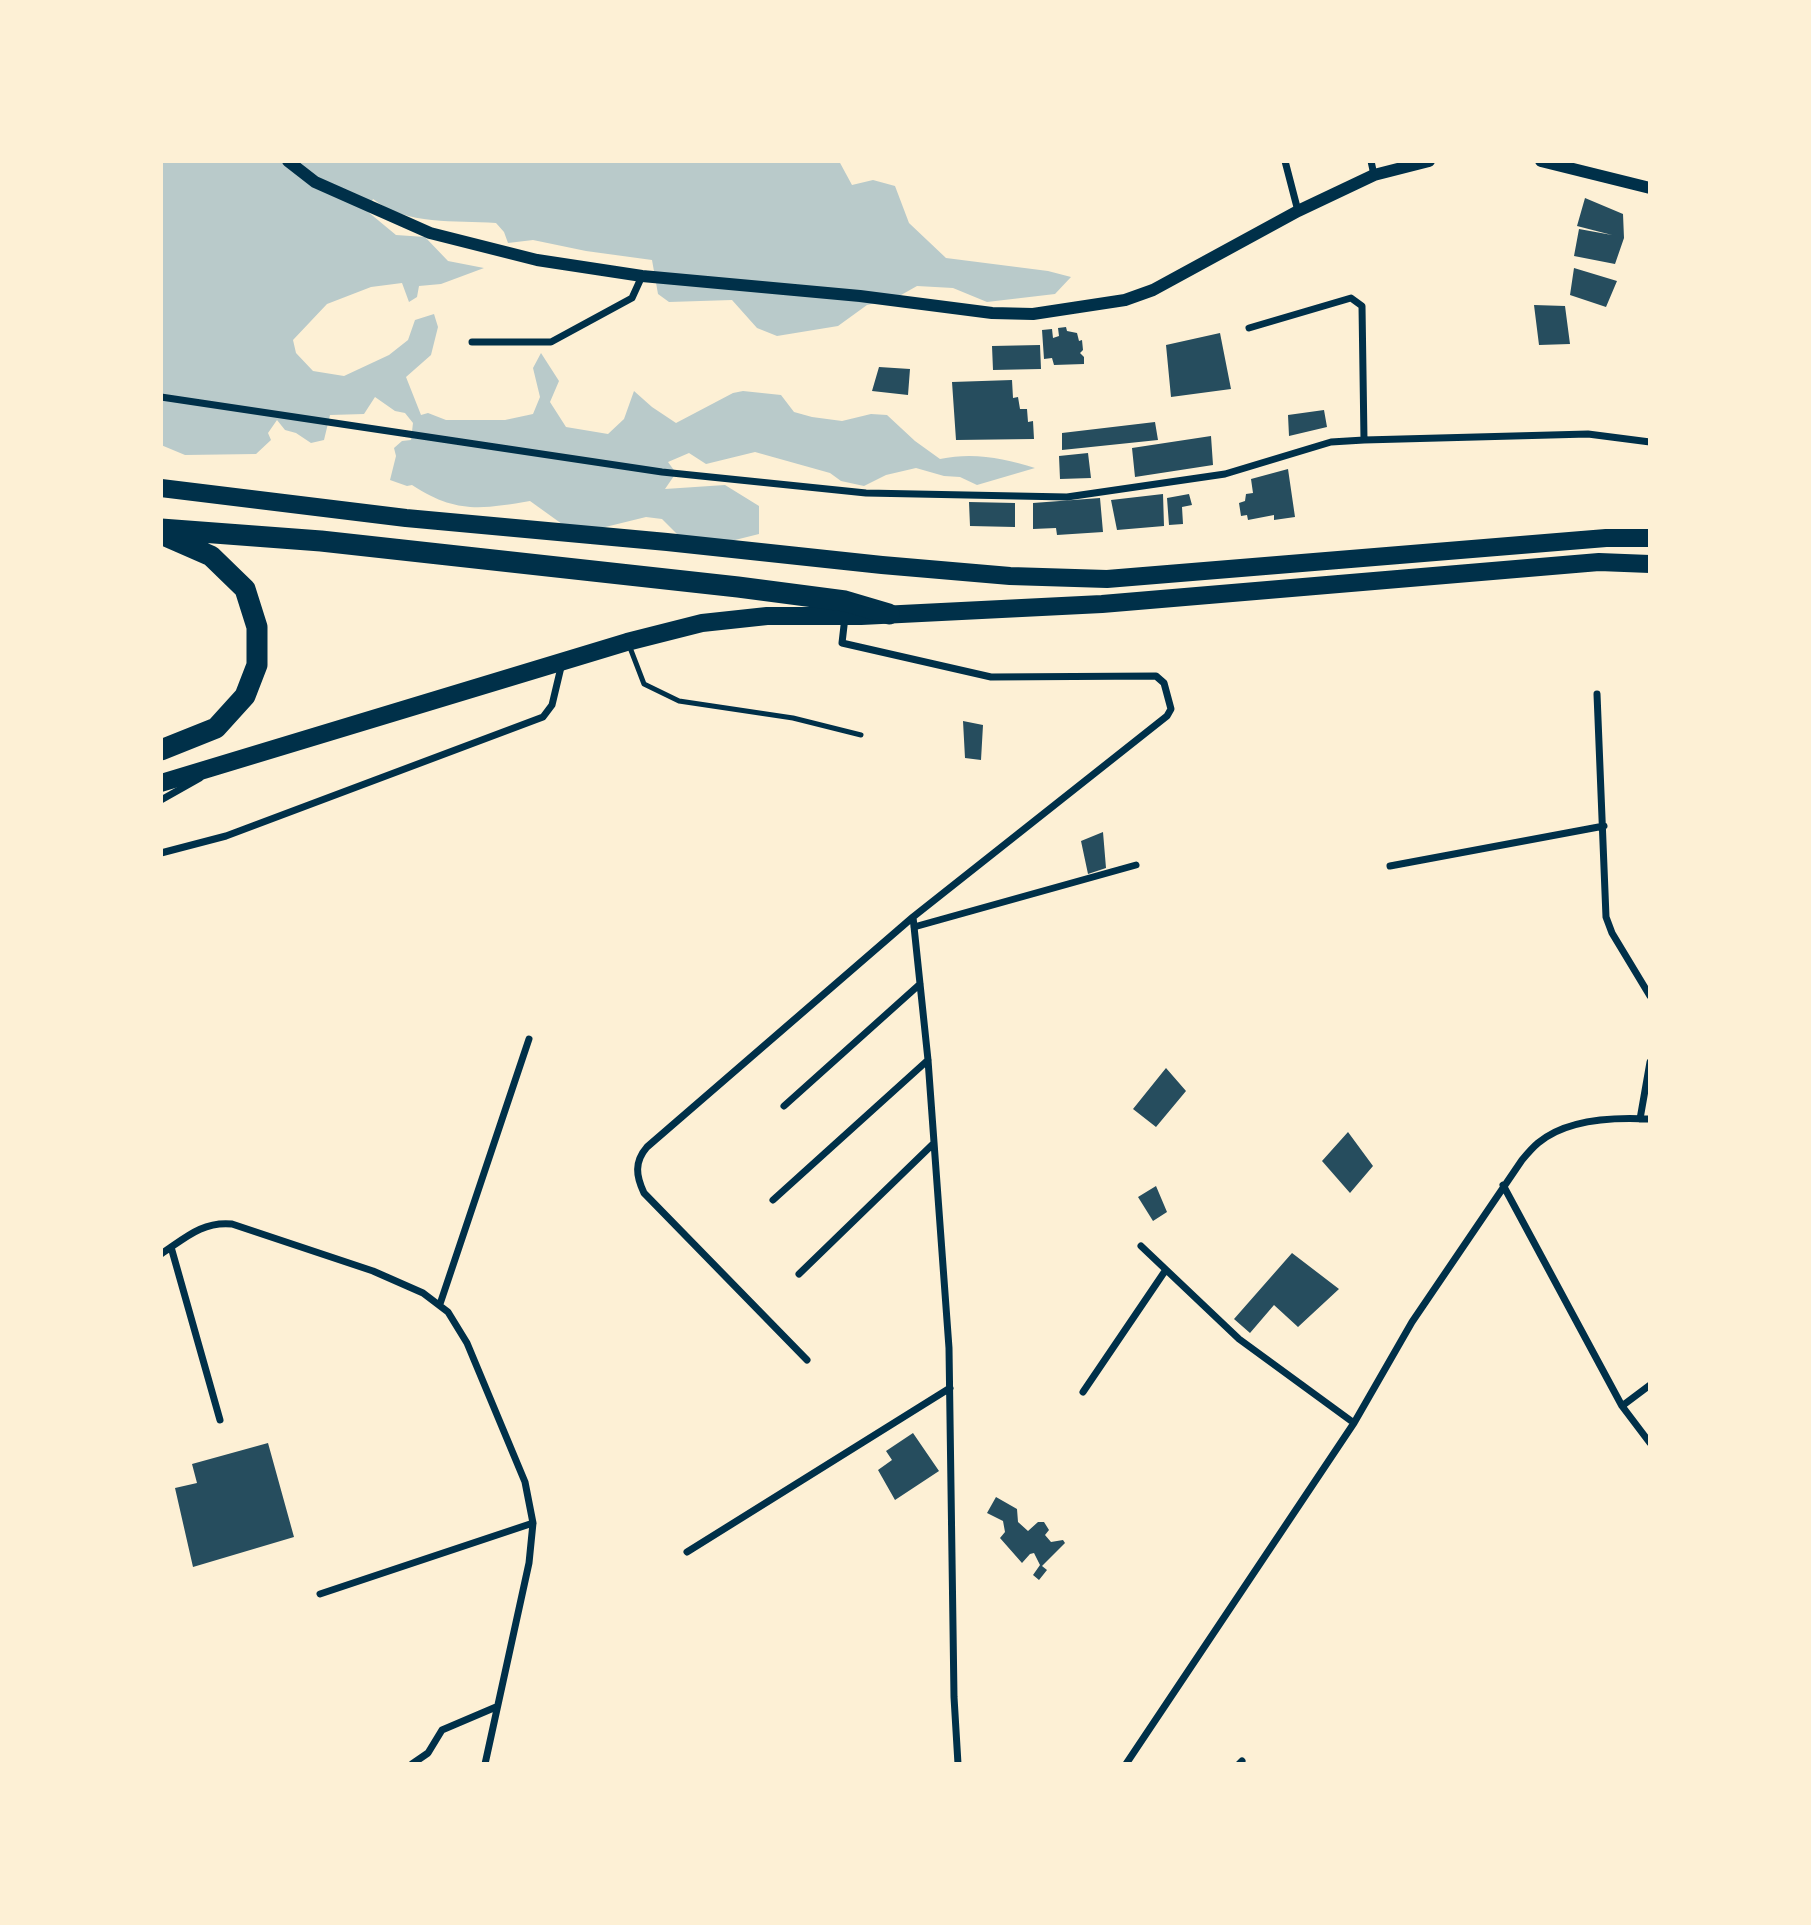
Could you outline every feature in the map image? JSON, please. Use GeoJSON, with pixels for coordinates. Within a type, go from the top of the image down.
{"type":"FeatureCollection","features":[{"type":"Feature","properties":{"kind":"highway"},"geometry":{"type":"LineString","coordinates":[[161,532],[321,541],[738,587],[845,601],[889,614]]}},
{"type":"Feature","properties":{"kind":"highway"},"geometry":{"type":"LineString","coordinates":[[161,532],[211,556],[245,589],[257,627],[257,665],[245,696],[216,728],[161,750]]}},
{"type":"Feature","properties":{"kind":"main road"},"geometry":{"type":"LineString","coordinates":[[161,488],[406,518],[1010,576],[1107,579],[1606,538],[1650,538]]}},
{"type":"Feature","properties":{"kind":"main road"},"geometry":{"type":"LineString","coordinates":[[161,783],[627,642],[702,622],[1197,598],[1599,562],[1650,564]]}},
{"type":"Feature","properties":{"kind":"street"},"geometry":{"type":"LineString","coordinates":[[288,161],[315,182],[430,233],[537,260],[642,276],[860,296],[992,313],[1033,314],[1113,302],[1153,290],[1298,211],[1374,175],[1429,161]]}},
{"type":"Feature","properties":{"kind":"street"},"geometry":{"type":"LineString","coordinates":[[1285,161],[1298,211]]}},
{"type":"Feature","properties":{"kind":"street"},"geometry":{"type":"LineString","coordinates":[[1371,161],[1374,175]]}},
{"type":"Feature","properties":{"kind":"street"},"geometry":{"type":"LineString","coordinates":[[1541,161],[1650,188]]}},
{"type":"Feature","properties":{"kind":"street"},"geometry":{"type":"LineString","coordinates":[[472,342],[551,342],[632,298],[642,276]]}},
{"type":"Feature","properties":{"kind":"street"},"geometry":{"type":"LineString","coordinates":[[1248,328],[1351,298],[1362,306],[1364,440]]}},
{"type":"Feature","properties":{"kind":"street"},"geometry":{"type":"LineString","coordinates":[[161,397],[662,472],[866,492],[1067,497],[1224,474],[1331,442],[1410,437],[1588,434],[1650,442]]}},
{"type":"Feature","properties":{"kind":"street"},"geometry":{"type":"LineString","coordinates":[[807,1360],[644,1193],[638,1180],[639,1156],[913,917],[1167,716],[1171,709],[1164,683],[1156,676],[991,677],[842,643],[845,616]]}},
{"type":"Feature","properties":{"kind":"street"},"geometry":{"type":"LineString","coordinates":[[161,853],[226,836],[543,716],[552,705],[562,662]]}},
{"type":"Feature","properties":{"kind":"street"},"geometry":{"type":"LineString","coordinates":[[1597,694],[1606,917],[1612,933],[1650,996]]}},
{"type":"Feature","properties":{"kind":"street"},"geometry":{"type":"LineString","coordinates":[[161,800],[225,764]]}},
{"type":"Feature","properties":{"kind":"street"},"geometry":{"type":"LineString","coordinates":[[1390,866],[1604,826]]}},
{"type":"Feature","properties":{"kind":"street"},"geometry":{"type":"LineString","coordinates":[[914,926],[1136,865]]}},
{"type":"Feature","properties":{"kind":"street"},"geometry":{"type":"LineString","coordinates":[[913,917],[928,1060],[948,1348],[954,1696],[958,1764]]}},
{"type":"Feature","properties":{"kind":"street"},"geometry":{"type":"LineString","coordinates":[[784,1106],[920,984]]}},
{"type":"Feature","properties":{"kind":"street"},"geometry":{"type":"LineString","coordinates":[[440,1304],[529,1040]]}},
{"type":"Feature","properties":{"kind":"street"},"geometry":{"type":"LineString","coordinates":[[773,1200],[928,1060]]}},
{"type":"Feature","properties":{"kind":"street"},"geometry":{"type":"LineString","coordinates":[[1640,1119],[1650,1062]]}},
{"type":"Feature","properties":{"kind":"street"},"geometry":{"type":"LineString","coordinates":[[1126,1764],[1354,1423],[1412,1322],[1503,1185],[1539,1142],[1558,1132],[1595,1121],[1650,1119]]}},
{"type":"Feature","properties":{"kind":"street"},"geometry":{"type":"LineString","coordinates":[[799,1274],[933,1144]]}},
{"type":"Feature","properties":{"kind":"street"},"geometry":{"type":"LineString","coordinates":[[1503,1185],[1622,1406],[1650,1443]]}},
{"type":"Feature","properties":{"kind":"street"},"geometry":{"type":"LineString","coordinates":[[161,1254],[196,1230],[219,1223],[232,1224],[373,1271],[423,1293],[440,1304],[458,1326],[525,1482],[533,1522],[528,1563],[485,1764]]}},
{"type":"Feature","properties":{"kind":"street"},"geometry":{"type":"LineString","coordinates":[[1141,1246],[1239,1339],[1354,1423]]}},
{"type":"Feature","properties":{"kind":"street"},"geometry":{"type":"LineString","coordinates":[[171,1247],[220,1419]]}},
{"type":"Feature","properties":{"kind":"street"},"geometry":{"type":"LineString","coordinates":[[1083,1392],[1166,1271]]}},
{"type":"Feature","properties":{"kind":"street"},"geometry":{"type":"LineString","coordinates":[[1622,1406],[1650,1385]]}},
{"type":"Feature","properties":{"kind":"street"},"geometry":{"type":"LineString","coordinates":[[687,1552],[950,1388]]}},
{"type":"Feature","properties":{"kind":"street"},"geometry":{"type":"LineString","coordinates":[[320,1594],[533,1522]]}},
{"type":"Feature","properties":{"kind":"street"},"geometry":{"type":"LineString","coordinates":[[412,1764],[428,1754],[442,1730],[496,1707]]}},
{"type":"Feature","properties":{"kind":"lane"},"geometry":{"type":"LineString","coordinates":[[627,642],[644,684],[679,701],[793,718],[861,735]]}},
{"type":"Feature","properties":{"kind":"shaded area"},"geometry":{"type":"Polygon","coordinates":[[[161,161],[839,161],[852,185],[873,180],[895,186],[909,223],[946,258],[1048,271],[1071,277],[1055,294],[987,302],[953,288],[917,286],[894,299],[867,305],[838,326],[777,336],[757,328],[732,300],[669,302],[658,294],[652,260],[533,240],[508,243],[504,232],[496,223],[416,218],[386,208],[373,199],[367,211],[396,235],[425,237],[448,261],[484,268],[441,284],[419,286],[417,297],[409,302],[402,283],[371,287],[327,304],[293,340],[296,353],[313,371],[344,376],[389,355],[408,340],[415,320],[434,314],[438,327],[431,355],[406,377],[421,415],[428,413],[446,420],[505,420],[533,414],[540,397],[533,368],[541,353],[559,381],[550,402],[566,427],[608,434],[624,419],[634,391],[676,423],[733,393],[743,391],[781,395],[794,412],[812,417],[842,421],[871,414],[887,415],[915,441],[940,459],[988,457],[1035,468],[977,485],[960,477],[944,476],[916,468],[886,475],[864,486],[841,481],[830,473],[755,452],[706,464],[689,453],[668,462],[676,473],[665,489],[725,485],[759,506],[759,534],[707,547],[685,542],[662,519],[646,517],[585,532],[562,524],[530,501],[483,507],[456,505],[442,501],[412,485],[390,480],[396,456],[394,448],[402,441],[411,440],[413,423],[405,413],[395,411],[375,397],[364,414],[330,415],[324,440],[311,443],[296,433],[285,430],[277,420],[268,433],[271,440],[256,454],[185,455],[161,445],[161,161]]]}},
{"type":"Feature","properties":{"kind":"building"},"geometry":{"type":"Polygon","coordinates":[[[1585,198],[1623,214],[1624,238],[1615,264],[1574,256],[1579,229],[1612,235],[1577,226],[1585,198]]]}},
{"type":"Feature","properties":{"kind":"building"},"geometry":{"type":"Polygon","coordinates":[[[1574,268],[1617,281],[1606,307],[1570,295],[1574,268]]]}},
{"type":"Feature","properties":{"kind":"building"},"geometry":{"type":"Polygon","coordinates":[[[1534,305],[1565,306],[1570,344],[1539,345],[1534,305]]]}},
{"type":"Feature","properties":{"kind":"building"},"geometry":{"type":"Polygon","coordinates":[[[1066,327],[1067,331],[1077,333],[1079,341],[1082,340],[1083,350],[1080,353],[1084,357],[1084,364],[1054,365],[1052,358],[1044,359],[1042,330],[1052,329],[1053,338],[1059,336],[1058,328],[1066,327]]]}},
{"type":"Feature","properties":{"kind":"building"},"geometry":{"type":"Polygon","coordinates":[[[1220,333],[1231,389],[1171,397],[1166,345],[1220,333]]]}},
{"type":"Feature","properties":{"kind":"building"},"geometry":{"type":"Polygon","coordinates":[[[1040,345],[1041,369],[993,370],[992,346],[1040,345]]]}},
{"type":"Feature","properties":{"kind":"building"},"geometry":{"type":"Polygon","coordinates":[[[879,367],[910,369],[908,395],[872,391],[879,367]]]}},
{"type":"Feature","properties":{"kind":"building"},"geometry":{"type":"Polygon","coordinates":[[[1012,380],[1013,398],[1018,397],[1020,409],[1027,409],[1028,422],[1033,421],[1034,439],[956,440],[952,382],[1012,380]]]}},
{"type":"Feature","properties":{"kind":"building"},"geometry":{"type":"Polygon","coordinates":[[[1324,410],[1327,427],[1289,436],[1288,415],[1324,410]]]}},
{"type":"Feature","properties":{"kind":"building"},"geometry":{"type":"Polygon","coordinates":[[[1155,422],[1158,440],[1062,450],[1062,433],[1155,422]]]}},
{"type":"Feature","properties":{"kind":"building"},"geometry":{"type":"Polygon","coordinates":[[[1211,436],[1213,465],[1135,477],[1132,448],[1211,436]]]}},
{"type":"Feature","properties":{"kind":"building"},"geometry":{"type":"Polygon","coordinates":[[[1088,453],[1091,478],[1060,479],[1059,456],[1088,453]]]}},
{"type":"Feature","properties":{"kind":"building"},"geometry":{"type":"Polygon","coordinates":[[[1288,469],[1295,517],[1274,520],[1274,515],[1248,520],[1247,515],[1241,516],[1239,503],[1245,501],[1246,494],[1253,493],[1251,479],[1288,469]]]}},
{"type":"Feature","properties":{"kind":"building"},"geometry":{"type":"Polygon","coordinates":[[[1163,494],[1164,526],[1117,530],[1111,500],[1163,494]]]}},
{"type":"Feature","properties":{"kind":"building"},"geometry":{"type":"Polygon","coordinates":[[[1189,494],[1192,505],[1182,507],[1183,524],[1169,525],[1167,498],[1189,494]]]}},
{"type":"Feature","properties":{"kind":"building"},"geometry":{"type":"Polygon","coordinates":[[[1100,498],[1103,532],[1057,535],[1056,528],[1033,529],[1033,503],[1100,498]]]}},
{"type":"Feature","properties":{"kind":"building"},"geometry":{"type":"Polygon","coordinates":[[[969,502],[1015,503],[1015,527],[970,526],[969,502]]]}},
{"type":"Feature","properties":{"kind":"building"},"geometry":{"type":"Polygon","coordinates":[[[963,721],[983,725],[981,760],[965,758],[963,721]]]}},
{"type":"Feature","properties":{"kind":"building"},"geometry":{"type":"Polygon","coordinates":[[[1103,832],[1106,868],[1088,874],[1081,841],[1103,832]]]}},
{"type":"Feature","properties":{"kind":"building"},"geometry":{"type":"Polygon","coordinates":[[[1166,1068],[1186,1091],[1156,1127],[1133,1109],[1166,1068]]]}},
{"type":"Feature","properties":{"kind":"building"},"geometry":{"type":"Polygon","coordinates":[[[1348,1132],[1373,1166],[1350,1193],[1322,1161],[1348,1132]]]}},
{"type":"Feature","properties":{"kind":"building"},"geometry":{"type":"Polygon","coordinates":[[[1156,1186],[1167,1212],[1153,1221],[1138,1197],[1156,1186]]]}},
{"type":"Feature","properties":{"kind":"building"},"geometry":{"type":"Polygon","coordinates":[[[1292,1253],[1339,1289],[1298,1327],[1274,1305],[1250,1333],[1234,1319],[1292,1253]]]}},
{"type":"Feature","properties":{"kind":"building"},"geometry":{"type":"Polygon","coordinates":[[[913,1433],[939,1471],[895,1500],[878,1470],[892,1460],[886,1451],[913,1433]]]}},
{"type":"Feature","properties":{"kind":"building"},"geometry":{"type":"Polygon","coordinates":[[[268,1443],[294,1537],[193,1567],[175,1488],[197,1483],[192,1464],[268,1443]]]}},
{"type":"Feature","properties":{"kind":"building"},"geometry":{"type":"Polygon","coordinates":[[[996,1497],[1017,1509],[1018,1522],[1028,1531],[1038,1522],[1044,1522],[1049,1530],[1045,1535],[1051,1542],[1063,1540],[1065,1543],[1042,1566],[1047,1570],[1039,1580],[1033,1575],[1040,1565],[1034,1553],[1022,1563],[1000,1538],[1005,1532],[1003,1521],[987,1513],[996,1497]]]}}]}
